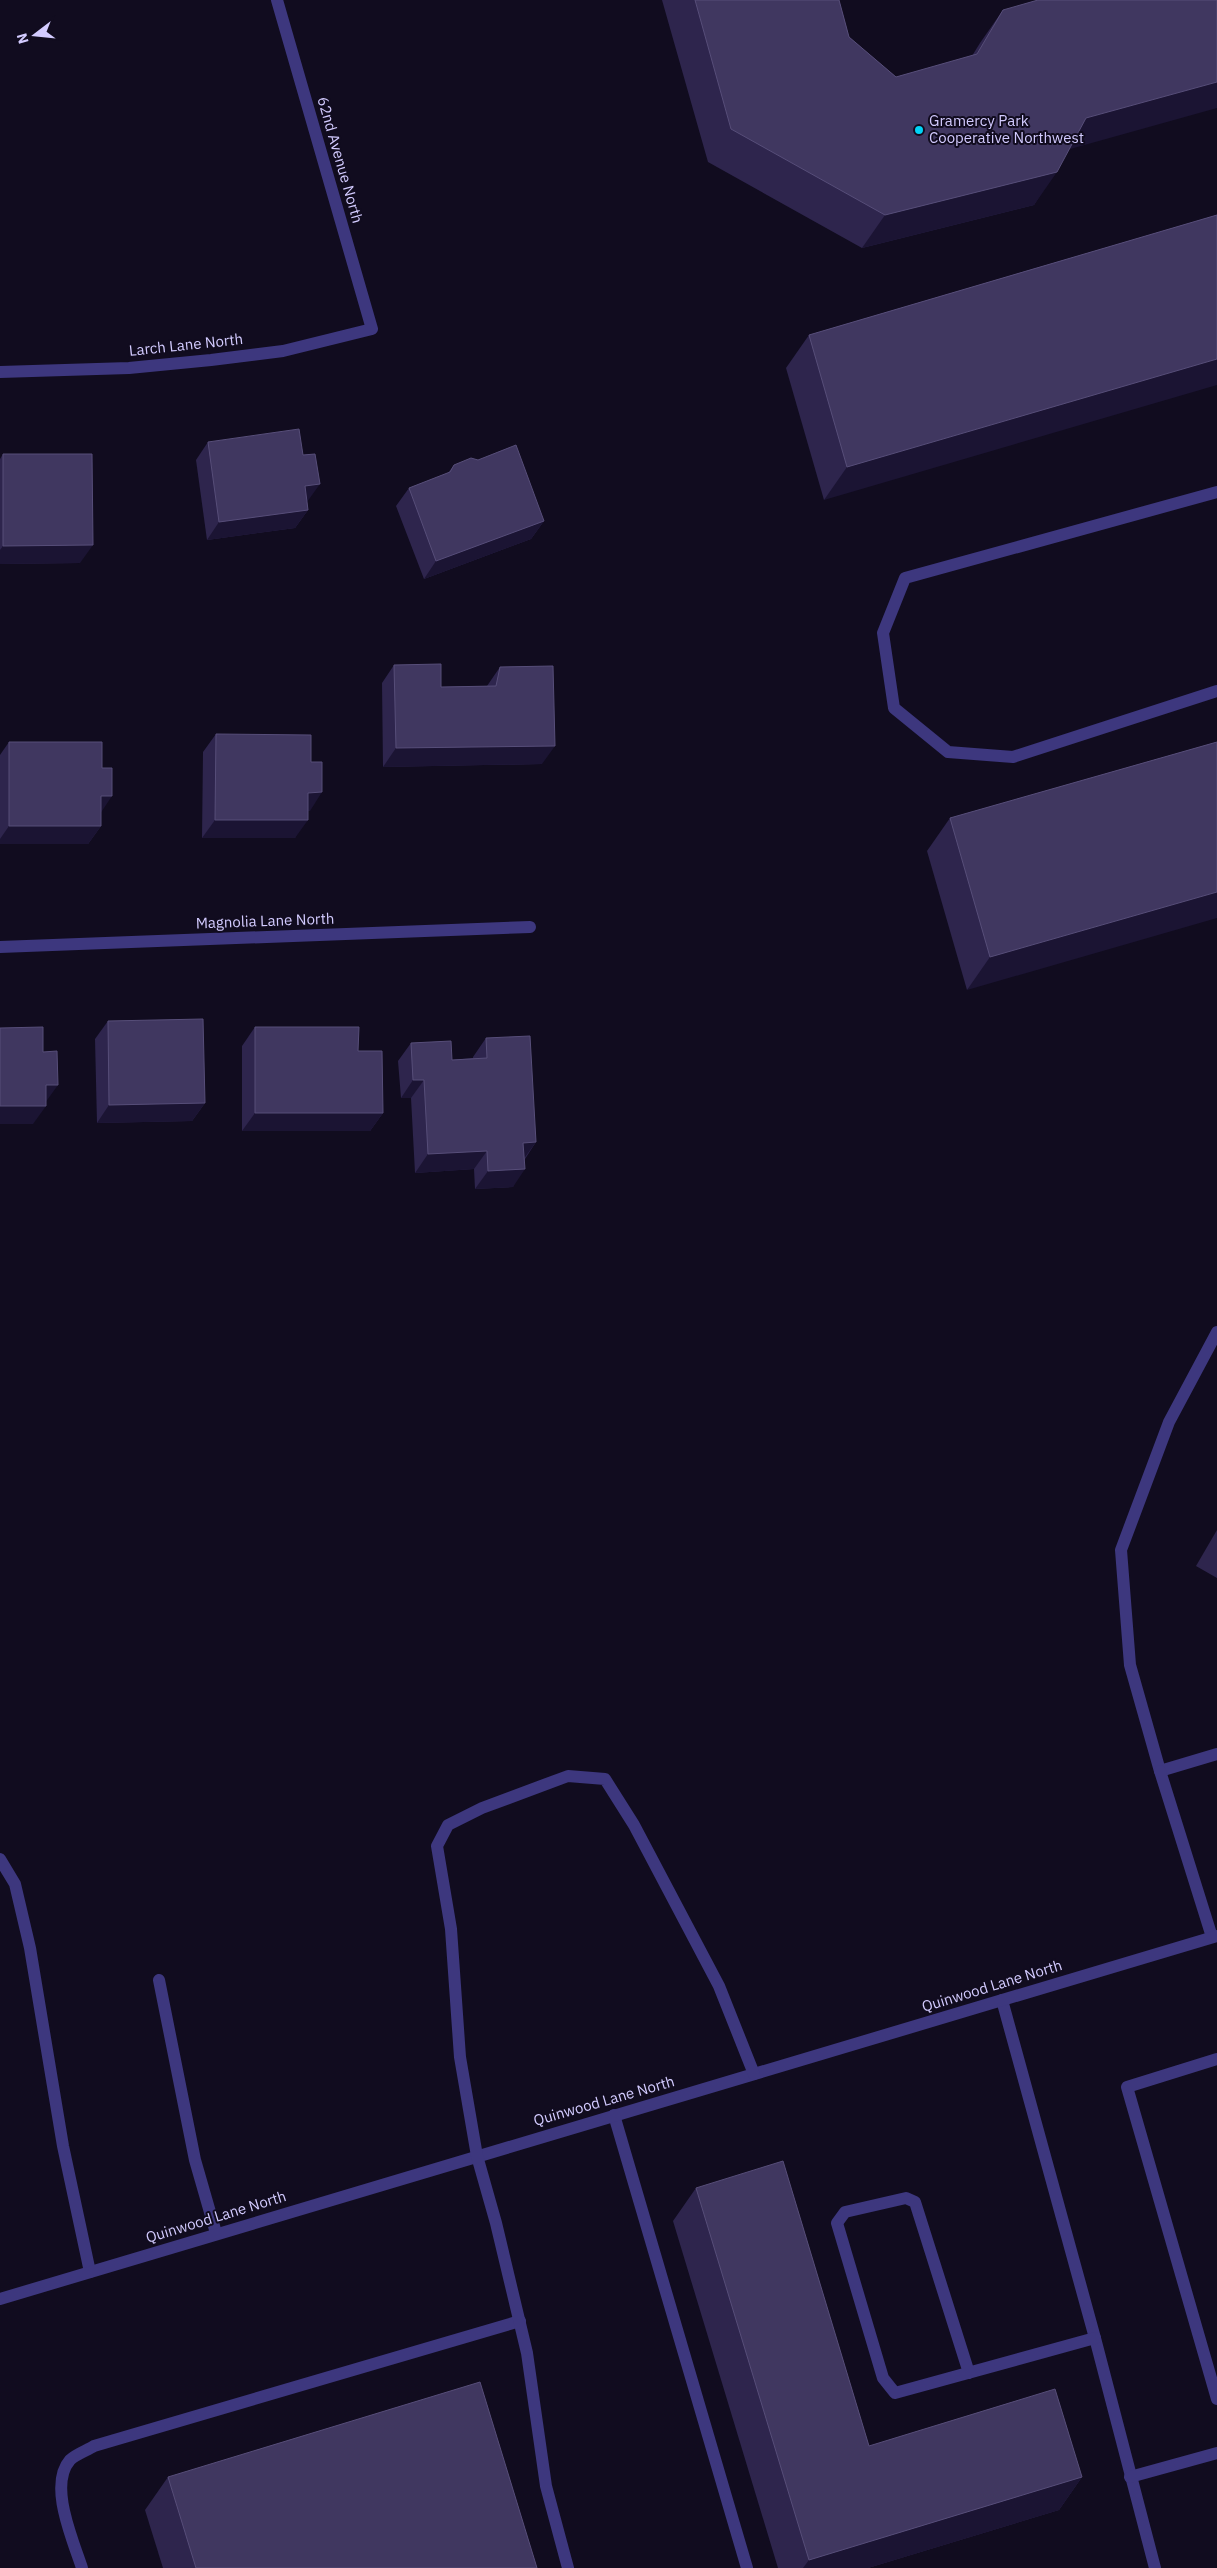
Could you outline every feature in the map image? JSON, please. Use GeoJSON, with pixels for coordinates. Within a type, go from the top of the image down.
{"type":"FeatureCollection","features":[{"type":"Feature","properties":{"kind":"street","name":"62nd Avenue North"},"geometry":{"type":"LineString","coordinates":[[276,0],[372,329]]}},
{"type":"Feature","properties":{"kind":"street","name":"Larch Lane North"},"geometry":{"type":"LineString","coordinates":[[0,372],[129,368],[220,359],[283,351],[372,329]]}},
{"type":"Feature","properties":{"kind":"street"},"geometry":{"type":"LineString","coordinates":[[1217,492],[905,578],[883,633],[894,708],[948,752],[1013,757],[1217,691]]}},
{"type":"Feature","properties":{"kind":"street","name":"Magnolia Lane North"},"geometry":{"type":"LineString","coordinates":[[0,947],[530,927]]}},
{"type":"Feature","properties":{"kind":"street"},"geometry":{"type":"LineString","coordinates":[[1214,1937],[1160,1771],[1130,1665],[1121,1550],[1169,1422],[1217,1332]]}},
{"type":"Feature","properties":{"kind":"street"},"geometry":{"type":"LineString","coordinates":[[1160,1771],[1217,1754]]}},
{"type":"Feature","properties":{"kind":"street"},"geometry":{"type":"LineString","coordinates":[[568,2568],[546,2486],[527,2353],[477,2156],[460,2057],[451,1929],[437,1846],[448,1825],[482,1808],[568,1776],[605,1779],[634,1825],[719,1986],[754,2074]]}},
{"type":"Feature","properties":{"kind":"street"},"geometry":{"type":"LineString","coordinates":[[0,1859],[15,1884],[30,1948],[63,2146],[90,2272]]}},
{"type":"Feature","properties":{"kind":"street","name":"Quinwood Lane North"},"geometry":{"type":"LineString","coordinates":[[0,2299],[216,2233],[1214,1937]]}},
{"type":"Feature","properties":{"kind":"street"},"geometry":{"type":"LineString","coordinates":[[159,1980],[196,2160],[216,2233]]}},
{"type":"Feature","properties":{"kind":"street"},"geometry":{"type":"LineString","coordinates":[[1002,2000],[1095,2338],[1155,2568]]}},
{"type":"Feature","properties":{"kind":"street"},"geometry":{"type":"LineString","coordinates":[[1217,2059],[1127,2088],[1217,2399]]}},
{"type":"Feature","properties":{"kind":"street"},"geometry":{"type":"LineString","coordinates":[[614,2115],[747,2568]]}},
{"type":"Feature","properties":{"kind":"street"},"geometry":{"type":"LineString","coordinates":[[969,2373],[915,2202],[906,2198],[845,2212],[837,2223],[883,2378],[895,2392],[969,2373],[1095,2338]]}},
{"type":"Feature","properties":{"kind":"street"},"geometry":{"type":"LineString","coordinates":[[82,2568],[62,2502],[61,2478],[71,2459],[94,2446],[520,2321]]}},
{"type":"Feature","properties":{"kind":"street"},"geometry":{"type":"LineString","coordinates":[[1130,2477],[1217,2453]]}},
{"type":"Feature","properties":{"kind":"building","name":"Gramercy Park Cooperative Northwest"},"geometry":{"type":"Polygon","coordinates":[[[695,0],[839,0],[849,37],[896,77],[977,54],[1003,10],[1038,0],[1217,0],[1217,82],[1086,118],[1057,172],[885,215],[731,129],[695,0]]]}},
{"type":"Feature","properties":{"kind":"building"},"geometry":{"type":"Polygon","coordinates":[[[1217,215],[1217,359],[847,467],[809,335],[1217,215]]]}},
{"type":"Feature","properties":{"kind":"building"},"geometry":{"type":"Polygon","coordinates":[[[299,429],[303,455],[315,454],[320,484],[305,486],[308,510],[219,522],[208,442],[299,429]]]}},
{"type":"Feature","properties":{"kind":"building"},"geometry":{"type":"Polygon","coordinates":[[[516,445],[544,521],[436,561],[409,488],[450,472],[454,465],[471,458],[478,460],[516,445]]]}},
{"type":"Feature","properties":{"kind":"building"},"geometry":{"type":"Polygon","coordinates":[[[3,454],[92,454],[93,545],[3,546],[3,454]]]}},
{"type":"Feature","properties":{"kind":"building"},"geometry":{"type":"Polygon","coordinates":[[[441,664],[441,687],[496,686],[500,667],[553,666],[555,746],[396,748],[394,665],[441,664]]]}},
{"type":"Feature","properties":{"kind":"building"},"geometry":{"type":"Polygon","coordinates":[[[216,734],[311,735],[311,762],[322,762],[322,792],[308,793],[308,820],[215,820],[216,734]]]}},
{"type":"Feature","properties":{"kind":"building"},"geometry":{"type":"Polygon","coordinates":[[[9,742],[102,742],[102,768],[112,768],[112,796],[101,796],[101,826],[9,826],[9,742]]]}},
{"type":"Feature","properties":{"kind":"building"},"geometry":{"type":"Polygon","coordinates":[[[1217,742],[1217,892],[990,957],[950,818],[1217,742]]]}},
{"type":"Feature","properties":{"kind":"building"},"geometry":{"type":"Polygon","coordinates":[[[203,1019],[205,1103],[109,1105],[108,1021],[203,1019]]]}},
{"type":"Feature","properties":{"kind":"building"},"geometry":{"type":"Polygon","coordinates":[[[43,1027],[43,1052],[57,1051],[58,1085],[46,1085],[46,1106],[0,1106],[0,1028],[43,1027]]]}},
{"type":"Feature","properties":{"kind":"building"},"geometry":{"type":"Polygon","coordinates":[[[255,1027],[359,1027],[358,1051],[382,1051],[383,1113],[255,1113],[255,1027]]]}},
{"type":"Feature","properties":{"kind":"building"},"geometry":{"type":"Polygon","coordinates":[[[530,1036],[536,1142],[523,1143],[525,1169],[488,1171],[487,1151],[428,1154],[424,1080],[413,1080],[411,1043],[451,1041],[452,1060],[487,1058],[486,1038],[530,1036]]]}},
{"type":"Feature","properties":{"kind":"building"},"geometry":{"type":"Polygon","coordinates":[[[783,2161],[869,2446],[1055,2389],[1082,2477],[809,2560],[696,2188],[783,2161]]]}},
{"type":"Feature","properties":{"kind":"building"},"geometry":{"type":"Polygon","coordinates":[[[480,2382],[537,2568],[196,2568],[168,2477],[480,2382]]]}},
{"type":"Feature","properties":{"kind":"place","name":"Gramercy Park Cooperative Northwest"},"geometry":{"type":"Point","coordinates":[919,130]}}]}
